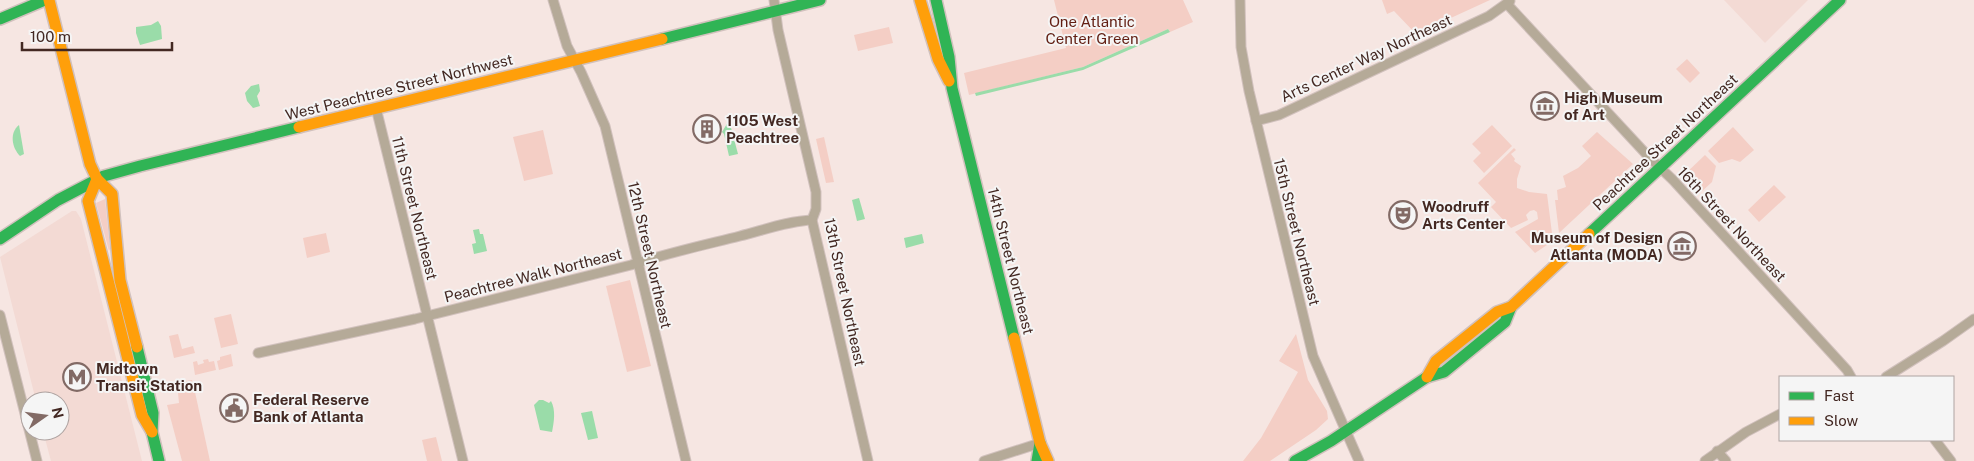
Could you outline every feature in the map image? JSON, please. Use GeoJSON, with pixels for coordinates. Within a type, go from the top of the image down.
{"type":"FeatureCollection","features":[{"type":"Feature","properties":{"kind":"main road"},"geometry":{"type":"LineString","coordinates":[[0,20],[46,0]]}},
{"type":"Feature","properties":{"kind":"main road"},"geometry":{"type":"LineString","coordinates":[[50,0],[90,164],[97,179],[112,194],[117,264],[153,413],[152,432],[159,461]]}},
{"type":"Feature","properties":{"kind":"main road","name":"West Peachtree Street Northwest"},"geometry":{"type":"LineString","coordinates":[[0,239],[44,209],[97,179],[166,159],[574,60],[775,5],[820,0]]}},
{"type":"Feature","properties":{"kind":"main road","name":"14th Street Northeast"},"geometry":{"type":"LineString","coordinates":[[920,0],[938,59],[952,88]]}},
{"type":"Feature","properties":{"kind":"main road","name":"14th Street Northeast"},"geometry":{"type":"LineString","coordinates":[[936,0],[949,57],[952,88],[1040,443],[1048,461]]}},
{"type":"Feature","properties":{"kind":"main road","name":"Peachtree Street Northeast"},"geometry":{"type":"LineString","coordinates":[[1298,460],[1427,376],[1436,361],[1496,312],[1510,307],[1840,0]]}},
{"type":"Feature","properties":{"kind":"main road"},"geometry":{"type":"LineString","coordinates":[[97,179],[88,201],[142,415],[152,432]]}},
{"type":"Feature","properties":{"kind":"main road","name":"14th Street Northeast"},"geometry":{"type":"LineString","coordinates":[[1037,461],[1040,443]]}},
{"type":"Feature","properties":{"kind":"street","name":"12th Street Northeast"},"geometry":{"type":"LineString","coordinates":[[553,0],[561,30],[605,126],[686,461]]}},
{"type":"Feature","properties":{"kind":"street","name":"15th Street Northeast"},"geometry":{"type":"LineString","coordinates":[[1240,0],[1241,47],[1256,121],[1313,356],[1360,461]]}},
{"type":"Feature","properties":{"kind":"street","name":"Arts Center Way Northeast"},"geometry":{"type":"LineString","coordinates":[[1256,121],[1288,110],[1488,16],[1509,2]]}},
{"type":"Feature","properties":{"kind":"street","name":"16th Street Northeast"},"geometry":{"type":"LineString","coordinates":[[1509,2],[1827,348],[1850,376]]}},
{"type":"Feature","properties":{"kind":"street","name":"13th Street Northeast"},"geometry":{"type":"LineString","coordinates":[[775,5],[778,30],[816,192],[816,209],[812,220],[868,461]]}},
{"type":"Feature","properties":{"kind":"street","name":"11th Street Northeast"},"geometry":{"type":"LineString","coordinates":[[376,108],[463,461]]}},
{"type":"Feature","properties":{"kind":"street","name":"Peachtree Walk Northeast"},"geometry":{"type":"LineString","coordinates":[[258,353],[428,316],[638,263],[651,258],[812,220]]}},
{"type":"Feature","properties":{"kind":"street"},"geometry":{"type":"LineString","coordinates":[[0,315],[37,461]]}},
{"type":"Feature","properties":{"kind":"street"},"geometry":{"type":"LineString","coordinates":[[1890,376],[1974,318]]}},
{"type":"Feature","properties":{"kind":"street"},"geometry":{"type":"LineString","coordinates":[[1705,461],[1746,432],[1779,415]]}},
{"type":"Feature","properties":{"kind":"street"},"geometry":{"type":"LineString","coordinates":[[1936,441],[1951,461]]}},
{"type":"Feature","properties":{"kind":"street"},"geometry":{"type":"LineString","coordinates":[[984,461],[1040,443]]}},
{"type":"Feature","properties":{"kind":"street"},"geometry":{"type":"LineString","coordinates":[[1717,451],[1726,461]]}},
{"type":"Feature","properties":{"kind":"shaded area"},"geometry":{"type":"Polygon","coordinates":[[[1724,0],[1808,0],[1765,43],[1724,0]]]}},
{"type":"Feature","properties":{"kind":"shaded area"},"geometry":{"type":"Polygon","coordinates":[[[158,21],[161,26],[162,39],[140,45],[136,27],[151,25],[158,21]]]}},
{"type":"Feature","properties":{"kind":"shaded area"},"geometry":{"type":"Polygon","coordinates":[[[1168,29],[1170,32],[1083,70],[976,96],[975,93],[1083,67],[1168,29]]]}},
{"type":"Feature","properties":{"kind":"shaded area"},"geometry":{"type":"Polygon","coordinates":[[[259,84],[260,91],[257,96],[260,106],[253,108],[247,101],[245,93],[251,86],[259,84]]]}},
{"type":"Feature","properties":{"kind":"shaded area"},"geometry":{"type":"Polygon","coordinates":[[[728,122],[738,154],[729,156],[722,132],[728,122]]]}},
{"type":"Feature","properties":{"kind":"shaded area"},"geometry":{"type":"Polygon","coordinates":[[[19,125],[24,154],[20,156],[15,149],[13,140],[14,132],[19,125]]]}},
{"type":"Feature","properties":{"kind":"shaded area"},"geometry":{"type":"Polygon","coordinates":[[[859,198],[865,219],[857,221],[852,200],[859,198]]]}},
{"type":"Feature","properties":{"kind":"shaded area"},"geometry":{"type":"Polygon","coordinates":[[[72,211],[76,211],[81,219],[142,461],[51,461],[46,441],[70,441],[70,391],[34,391],[0,257],[72,211]]]}},
{"type":"Feature","properties":{"kind":"shaded area"},"geometry":{"type":"Polygon","coordinates":[[[479,229],[480,234],[483,234],[487,251],[474,254],[472,244],[476,243],[473,230],[479,229]]]}},
{"type":"Feature","properties":{"kind":"shaded area"},"geometry":{"type":"Polygon","coordinates":[[[922,234],[924,243],[906,248],[904,238],[922,234]]]}},
{"type":"Feature","properties":{"kind":"shaded area"},"geometry":{"type":"Polygon","coordinates":[[[539,400],[549,403],[551,401],[553,405],[552,432],[540,430],[534,405],[539,400]]]}},
{"type":"Feature","properties":{"kind":"shaded area"},"geometry":{"type":"Polygon","coordinates":[[[592,411],[598,438],[588,440],[581,413],[592,411]]]}},
{"type":"Feature","properties":{"kind":"green space","name":"One Atlantic Center Green"},"geometry":{"type":"Polygon","coordinates":[[[1054,0],[1183,0],[1193,22],[1170,32],[1168,29],[1083,67],[969,95],[964,73],[1066,48],[1054,0]]]}},
{"type":"Feature","properties":{"kind":"green space"},"geometry":{"type":"Polygon","coordinates":[[[1382,0],[1490,0],[1416,34],[1394,11],[1387,14],[1382,0]]]}},
{"type":"Feature","properties":{"kind":"green space"},"geometry":{"type":"Polygon","coordinates":[[[889,27],[893,43],[858,51],[854,35],[889,27]]]}},
{"type":"Feature","properties":{"kind":"green space"},"geometry":{"type":"Polygon","coordinates":[[[1687,59],[1700,73],[1690,83],[1676,69],[1687,59]]]}},
{"type":"Feature","properties":{"kind":"green space"},"geometry":{"type":"Polygon","coordinates":[[[1492,125],[1512,146],[1484,173],[1473,161],[1481,153],[1472,144],[1492,125]]]}},
{"type":"Feature","properties":{"kind":"green space"},"geometry":{"type":"Polygon","coordinates":[[[1733,127],[1754,150],[1740,162],[1732,159],[1719,163],[1708,151],[1733,127]]]}},
{"type":"Feature","properties":{"kind":"green space"},"geometry":{"type":"Polygon","coordinates":[[[543,130],[553,174],[524,181],[513,137],[543,130]]]}},
{"type":"Feature","properties":{"kind":"green space"},"geometry":{"type":"Polygon","coordinates":[[[1597,132],[1633,164],[1559,233],[1555,200],[1558,200],[1557,190],[1566,187],[1563,176],[1578,168],[1591,156],[1582,146],[1597,132]]]}},
{"type":"Feature","properties":{"kind":"green space"},"geometry":{"type":"Polygon","coordinates":[[[824,137],[834,182],[826,183],[816,139],[824,137]]]}},
{"type":"Feature","properties":{"kind":"green space"},"geometry":{"type":"Polygon","coordinates":[[[1514,148],[1516,150],[1511,154],[1515,159],[1514,161],[1521,166],[1517,179],[1517,188],[1529,192],[1547,194],[1553,241],[1535,253],[1515,232],[1538,219],[1537,212],[1534,210],[1530,211],[1526,215],[1528,220],[1511,228],[1491,207],[1496,202],[1478,183],[1514,148]]]}},
{"type":"Feature","properties":{"kind":"green space"},"geometry":{"type":"Polygon","coordinates":[[[1705,155],[1716,166],[1712,182],[1699,194],[1683,176],[1705,155]]]}},
{"type":"Feature","properties":{"kind":"green space"},"geometry":{"type":"Polygon","coordinates":[[[1774,185],[1786,197],[1759,222],[1748,210],[1774,185]]]}},
{"type":"Feature","properties":{"kind":"green space"},"geometry":{"type":"Polygon","coordinates":[[[105,199],[110,249],[109,251],[96,203],[105,199]]]}},
{"type":"Feature","properties":{"kind":"green space"},"geometry":{"type":"Polygon","coordinates":[[[326,233],[330,252],[307,258],[303,238],[326,233]]]}},
{"type":"Feature","properties":{"kind":"green space"},"geometry":{"type":"Polygon","coordinates":[[[630,280],[651,366],[627,372],[606,286],[630,280]]]}},
{"type":"Feature","properties":{"kind":"green space"},"geometry":{"type":"Polygon","coordinates":[[[231,314],[238,344],[221,348],[214,318],[231,314]]]}},
{"type":"Feature","properties":{"kind":"green space"},"geometry":{"type":"Polygon","coordinates":[[[178,334],[182,349],[193,346],[195,353],[174,358],[169,336],[178,334]]]}},
{"type":"Feature","properties":{"kind":"green space"},"geometry":{"type":"Polygon","coordinates":[[[1296,334],[1308,380],[1327,411],[1328,419],[1316,430],[1270,461],[1243,461],[1261,438],[1298,372],[1279,361],[1296,334]]]}},
{"type":"Feature","properties":{"kind":"green space"},"geometry":{"type":"Polygon","coordinates":[[[231,354],[233,366],[219,370],[217,361],[220,360],[220,357],[231,354]]]}},
{"type":"Feature","properties":{"kind":"green space"},"geometry":{"type":"Polygon","coordinates":[[[208,359],[209,362],[214,361],[216,370],[195,375],[193,362],[197,361],[198,365],[204,363],[203,360],[208,359]]]}},
{"type":"Feature","properties":{"kind":"green space"},"geometry":{"type":"Polygon","coordinates":[[[192,380],[210,461],[182,461],[167,405],[179,403],[177,383],[192,380]]]}},
{"type":"Feature","properties":{"kind":"green space"},"geometry":{"type":"Polygon","coordinates":[[[436,437],[442,461],[427,461],[422,440],[436,437]]]}},
{"type":"Feature","properties":{"kind":"traffic: fast"},"geometry":{"type":"LineString","coordinates":[[0,19],[45,0]]}},
{"type":"Feature","properties":{"kind":"traffic: fast"},"geometry":{"type":"LineString","coordinates":[[662,39],[820,0]]}},
{"type":"Feature","properties":{"kind":"traffic: fast"},"geometry":{"type":"LineString","coordinates":[[936,0],[949,57],[952,88],[1014,338]]}},
{"type":"Feature","properties":{"kind":"traffic: fast"},"geometry":{"type":"LineString","coordinates":[[1589,234],[1840,0]]}},
{"type":"Feature","properties":{"kind":"traffic: fast"},"geometry":{"type":"LineString","coordinates":[[0,239],[58,200],[104,176],[299,127]]}},
{"type":"Feature","properties":{"kind":"traffic: fast"},"geometry":{"type":"LineString","coordinates":[[1295,461],[1331,441],[1427,377],[1444,372],[1505,322],[1511,307]]}},
{"type":"Feature","properties":{"kind":"traffic: fast"},"geometry":{"type":"LineString","coordinates":[[137,347],[153,413],[152,432],[159,461]]}},
{"type":"Feature","properties":{"kind":"traffic: fast"},"geometry":{"type":"LineString","coordinates":[[1037,461],[1040,443]]}},
{"type":"Feature","properties":{"kind":"traffic: slow"},"geometry":{"type":"LineString","coordinates":[[49,0],[90,164],[97,179],[112,194],[120,280],[137,347]]}},
{"type":"Feature","properties":{"kind":"traffic: slow"},"geometry":{"type":"LineString","coordinates":[[920,0],[938,59],[949,81]]}},
{"type":"Feature","properties":{"kind":"traffic: slow"},"geometry":{"type":"LineString","coordinates":[[299,127],[662,39]]}},
{"type":"Feature","properties":{"kind":"traffic: slow"},"geometry":{"type":"LineString","coordinates":[[97,179],[88,201],[142,415],[152,432]]}},
{"type":"Feature","properties":{"kind":"traffic: slow"},"geometry":{"type":"LineString","coordinates":[[1427,377],[1436,361],[1497,312],[1511,307],[1589,234]]}},
{"type":"Feature","properties":{"kind":"traffic: slow"},"geometry":{"type":"LineString","coordinates":[[1014,338],[1040,443],[1048,461]]}},
{"type":"Feature","properties":{"kind":"place","name":"High Museum of Art"},"geometry":{"type":"Point","coordinates":[1545,106]}},
{"type":"Feature","properties":{"kind":"place","name":"1105 West Peachtree"},"geometry":{"type":"Point","coordinates":[707,129]}},
{"type":"Feature","properties":{"kind":"place","name":"Woodruff Arts Center"},"geometry":{"type":"Point","coordinates":[1403,215]}},
{"type":"Feature","properties":{"kind":"place","name":"Museum of Design Atlanta (MODA)"},"geometry":{"type":"Point","coordinates":[1682,246]}},
{"type":"Feature","properties":{"kind":"place","name":"Midtown Transit Station"},"geometry":{"type":"Point","coordinates":[77,377]}},
{"type":"Feature","properties":{"kind":"place","name":"Federal Reserve Bank of Atlanta"},"geometry":{"type":"Point","coordinates":[234,408]}}]}
